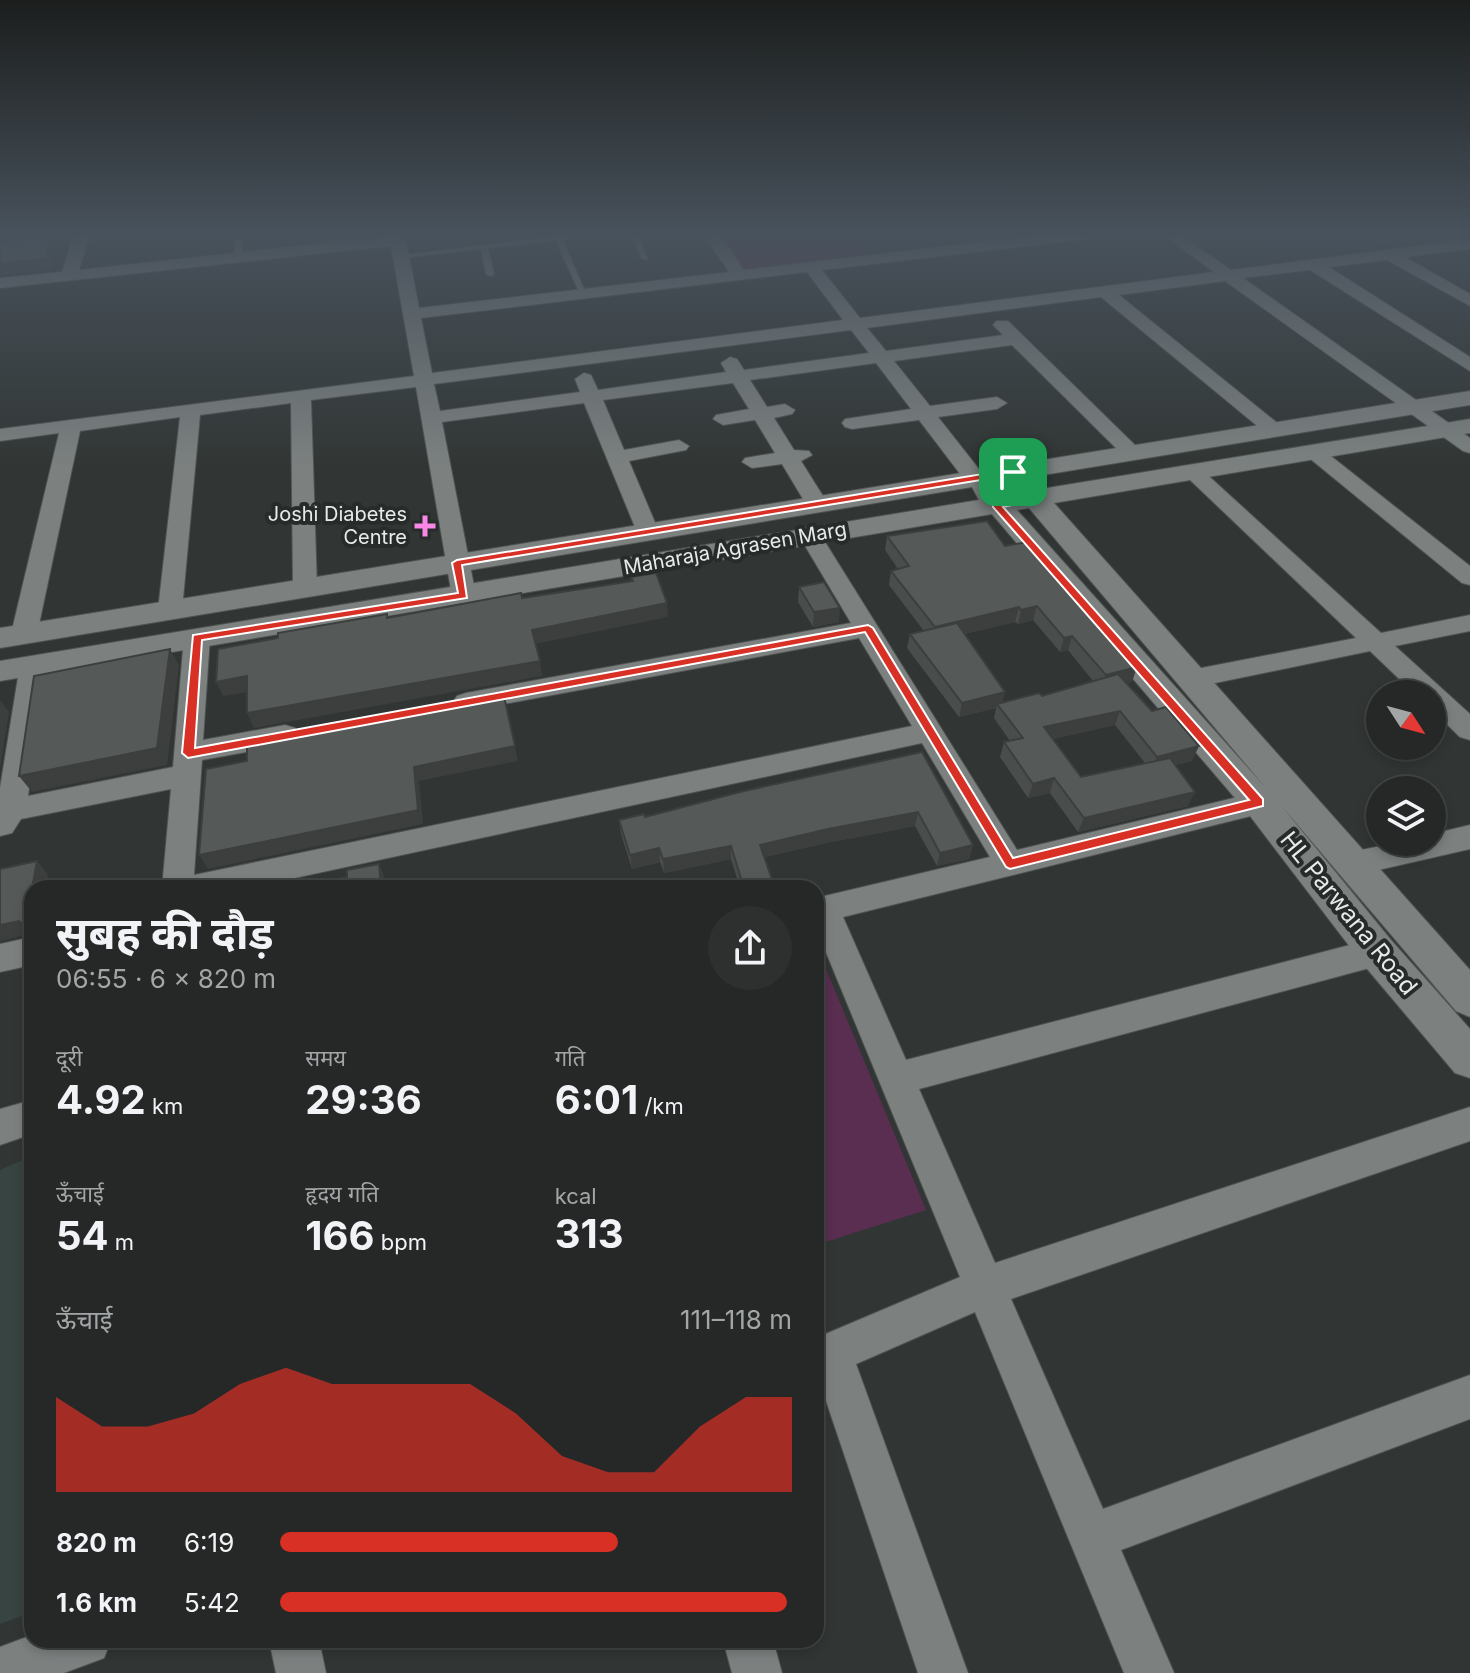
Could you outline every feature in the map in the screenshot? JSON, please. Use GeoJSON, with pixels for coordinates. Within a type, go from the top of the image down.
{"type":"FeatureCollection","features":[{"type":"Feature","properties":{"kind":"street"},"geometry":{"type":"LineString","coordinates":[[428,312],[411,314],[464,596]]}},
{"type":"Feature","properties":{"kind":"street"},"geometry":{"type":"LineString","coordinates":[[846,312],[975,478]]}},
{"type":"Feature","properties":{"kind":"street"},"geometry":{"type":"LineString","coordinates":[[0,435],[963,312]]}},
{"type":"Feature","properties":{"kind":"street"},"geometry":{"type":"LineString","coordinates":[[990,312],[1132,453]]}},
{"type":"Feature","properties":{"kind":"street"},"geometry":{"type":"LineString","coordinates":[[1130,312],[1274,430]]}},
{"type":"Feature","properties":{"kind":"street"},"geometry":{"type":"LineString","coordinates":[[1281,312],[1416,407],[1458,428],[1470,447]]}},
{"type":"Feature","properties":{"kind":"street"},"geometry":{"type":"LineString","coordinates":[[1387,312],[1470,365]]}},
{"type":"Feature","properties":{"kind":"street"},"geometry":{"type":"LineString","coordinates":[[430,418],[1016,339]]}},
{"type":"Feature","properties":{"kind":"street"},"geometry":{"type":"LineString","coordinates":[[721,344],[760,414],[798,455],[817,504]]}},
{"type":"Feature","properties":{"kind":"street"},"geometry":{"type":"LineString","coordinates":[[577,362],[648,532]]}},
{"type":"Feature","properties":{"kind":"street"},"geometry":{"type":"LineString","coordinates":[[301,398],[305,588]]}},
{"type":"Feature","properties":{"kind":"street","name":"Maharaja Agrasen Marg"},"geometry":{"type":"LineString","coordinates":[[12,636],[1470,398]]}},
{"type":"Feature","properties":{"kind":"street"},"geometry":{"type":"LineString","coordinates":[[852,423],[997,403]]}},
{"type":"Feature","properties":{"kind":"street"},"geometry":{"type":"LineString","coordinates":[[723,419],[785,410]]}},
{"type":"Feature","properties":{"kind":"street"},"geometry":{"type":"LineString","coordinates":[[170,610],[191,411]]}},
{"type":"Feature","properties":{"kind":"street"},"geometry":{"type":"LineString","coordinates":[[12,636],[71,426]]}},
{"type":"Feature","properties":{"kind":"street","name":"Maharaja Agrasen Marg"},"geometry":{"type":"LineString","coordinates":[[0,671],[1458,428]]}},
{"type":"Feature","properties":{"kind":"street"},"geometry":{"type":"LineString","coordinates":[[617,457],[679,446]]}},
{"type":"Feature","properties":{"kind":"street"},"geometry":{"type":"LineString","coordinates":[[1315,453],[1470,578]]}},
{"type":"Feature","properties":{"kind":"street"},"geometry":{"type":"LineString","coordinates":[[752,462],[798,455]]}},
{"type":"Feature","properties":{"kind":"street","name":"HL Parwana Road"},"geometry":{"type":"LineString","coordinates":[[1013,472],[1470,999]]}},
{"type":"Feature","properties":{"kind":"street"},"geometry":{"type":"LineString","coordinates":[[1195,474],[1415,680]]}},
{"type":"Feature","properties":{"kind":"street","name":"HL Parwana Road"},"geometry":{"type":"LineString","coordinates":[[975,478],[1259,803],[1377,952],[1470,1059]]}},
{"type":"Feature","properties":{"kind":"street"},"geometry":{"type":"LineString","coordinates":[[809,534],[932,731],[1010,864]]}},
{"type":"Feature","properties":{"kind":"street"},"geometry":{"type":"LineString","coordinates":[[1191,679],[1470,623]]}},
{"type":"Feature","properties":{"kind":"street"},"geometry":{"type":"LineString","coordinates":[[435,708],[868,628]]}},
{"type":"Feature","properties":{"kind":"street"},"geometry":{"type":"LineString","coordinates":[[179,880],[197,637]]}},
{"type":"Feature","properties":{"kind":"street"},"geometry":{"type":"LineString","coordinates":[[33,665],[6,819],[312,730]]}},
{"type":"Feature","properties":{"kind":"street"},"geometry":{"type":"LineString","coordinates":[[1446,708],[1470,730]]}},
{"type":"Feature","properties":{"kind":"street"},"geometry":{"type":"LineString","coordinates":[[228,880],[932,731]]}},
{"type":"Feature","properties":{"kind":"street"},"geometry":{"type":"LineString","coordinates":[[824,909],[1259,803]]}},
{"type":"Feature","properties":{"kind":"street"},"geometry":{"type":"LineString","coordinates":[[1352,864],[1470,837]]}},
{"type":"Feature","properties":{"kind":"street"},"geometry":{"type":"LineString","coordinates":[[824,919],[896,1079],[1149,1673]]}},
{"type":"Feature","properties":{"kind":"street"},"geometry":{"type":"LineString","coordinates":[[896,1079],[1377,952]]}},
{"type":"Feature","properties":{"kind":"street"},"geometry":{"type":"LineString","coordinates":[[0,958],[24,953]]}},
{"type":"Feature","properties":{"kind":"street"},"geometry":{"type":"LineString","coordinates":[[0,1127],[24,1120]]}},
{"type":"Feature","properties":{"kind":"street"},"geometry":{"type":"LineString","coordinates":[[943,1673],[824,1357],[985,1287],[1470,1124]]}},
{"type":"Feature","properties":{"kind":"street"},"geometry":{"type":"LineString","coordinates":[[1091,1537],[1470,1397]]}},
{"type":"Feature","properties":{"kind":"street"},"geometry":{"type":"LineString","coordinates":[[0,1672],[64,1648]]}},
{"type":"Feature","properties":{"kind":"street"},"geometry":{"type":"LineString","coordinates":[[296,1648],[301,1673]]}},
{"type":"Feature","properties":{"kind":"street"},"geometry":{"type":"LineString","coordinates":[[750,1648],[757,1673]]}},
{"type":"Feature","properties":{"kind":"shaded area"},"geometry":{"type":"Polygon","coordinates":[[[824,964],[926,1210],[824,1242],[824,964]]]}},
{"type":"Feature","properties":{"kind":"shaded area"},"geometry":{"type":"Polygon","coordinates":[[[24,1160],[24,1615],[0,1624],[0,1170],[24,1160]]]}},
{"type":"Feature","properties":{"kind":"building"},"geometry":{"type":"Polygon","coordinates":[[[987,521],[1005,546],[1028,542],[1137,667],[1106,675],[1072,636],[1064,638],[1037,606],[1021,610],[1019,607],[935,627],[891,571],[909,566],[887,536],[987,521]]]}},
{"type":"Feature","properties":{"kind":"building"},"geometry":{"type":"Polygon","coordinates":[[[656,573],[667,603],[532,630],[540,661],[247,713],[247,676],[216,682],[218,649],[278,638],[278,633],[387,614],[387,618],[521,593],[522,598],[633,581],[631,577],[656,573]]]}},
{"type":"Feature","properties":{"kind":"building"},"geometry":{"type":"Polygon","coordinates":[[[824,582],[840,608],[814,612],[799,587],[824,582]]]}},
{"type":"Feature","properties":{"kind":"building"},"geometry":{"type":"Polygon","coordinates":[[[957,623],[1005,692],[962,703],[910,634],[957,623]]]}},
{"type":"Feature","properties":{"kind":"building"},"geometry":{"type":"Polygon","coordinates":[[[170,649],[157,748],[19,776],[34,676],[170,649]]]}},
{"type":"Feature","properties":{"kind":"building"},"geometry":{"type":"Polygon","coordinates":[[[1118,674],[1152,711],[1166,707],[1199,746],[1157,757],[1120,711],[1044,727],[1081,777],[1170,758],[1195,792],[1084,818],[1054,778],[1033,784],[1004,742],[1023,738],[997,704],[1039,693],[1042,696],[1118,674]]]}},
{"type":"Feature","properties":{"kind":"building"},"geometry":{"type":"Polygon","coordinates":[[[503,692],[515,746],[414,767],[418,810],[199,855],[206,769],[247,761],[247,739],[503,692]]]}},
{"type":"Feature","properties":{"kind":"building"},"geometry":{"type":"Polygon","coordinates":[[[922,752],[973,845],[940,853],[918,812],[760,845],[772,880],[742,880],[731,846],[663,859],[659,848],[630,855],[619,820],[644,814],[645,817],[744,791],[922,752]]]}},
{"type":"Feature","properties":{"kind":"building"},"geometry":{"type":"Polygon","coordinates":[[[37,861],[34,880],[24,880],[24,926],[19,921],[0,925],[0,869],[37,861]]]}},
{"type":"Feature","properties":{"kind":"building"},"geometry":{"type":"Polygon","coordinates":[[[379,864],[380,880],[333,880],[347,877],[347,870],[379,864]]]}},
{"type":"Feature","properties":{"kind":"place","name":"Joshi Diabetes Centre"},"geometry":{"type":"Point","coordinates":[425,526]}},
{"type":"Feature","properties":{"kind":"route"},"geometry":{"type":"LineString","coordinates":[[1013,472],[1036,499],[996,505],[1259,803],[1010,864],[868,628],[188,753],[197,637],[464,596],[457,563],[1013,472]]}}]}
